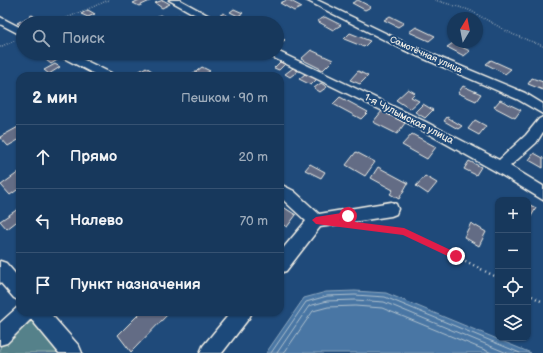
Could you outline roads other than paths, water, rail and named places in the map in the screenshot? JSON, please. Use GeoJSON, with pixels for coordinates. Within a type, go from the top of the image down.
{"type":"FeatureCollection","features":[{"type":"Feature","properties":{"kind":"street"},"geometry":{"type":"LineString","coordinates":[[173,0],[204,16]]}},
{"type":"Feature","properties":{"kind":"street","name":"Самотёчная улица"},"geometry":{"type":"LineString","coordinates":[[310,0],[408,48],[521,96],[543,110]]}},
{"type":"Feature","properties":{"kind":"street"},"geometry":{"type":"LineString","coordinates":[[0,20],[16,33]]}},
{"type":"Feature","properties":{"kind":"street","name":"1-я Чулымская улица"},"geometry":{"type":"LineString","coordinates":[[284,59],[422,125],[500,167],[543,194]]}},
{"type":"Feature","properties":{"kind":"street"},"geometry":{"type":"LineString","coordinates":[[76,60],[99,72]]}},
{"type":"Feature","properties":{"kind":"street"},"geometry":{"type":"LineString","coordinates":[[500,167],[531,138],[543,122]]}},
{"type":"Feature","properties":{"kind":"street"},"geometry":{"type":"LineString","coordinates":[[284,192],[316,220]]}},
{"type":"Feature","properties":{"kind":"street"},"geometry":{"type":"LineString","coordinates":[[284,260],[316,220],[391,209]]}},
{"type":"Feature","properties":{"kind":"street"},"geometry":{"type":"LineString","coordinates":[[0,269],[16,287]]}},
{"type":"Feature","properties":{"kind":"street"},"geometry":{"type":"LineString","coordinates":[[0,336],[22,316]]}},
{"type":"Feature","properties":{"kind":"street"},"geometry":{"type":"LineString","coordinates":[[40,316],[72,353]]}},
{"type":"Feature","properties":{"kind":"street"},"geometry":{"type":"LineString","coordinates":[[210,353],[240,316]]}},
{"type":"Feature","properties":{"kind":"water"},"geometry":{"type":"Polygon","coordinates":[[[355,291],[386,293],[495,338],[495,341],[502,341],[531,353],[266,353],[304,298],[326,292],[355,291]]]}}]}
